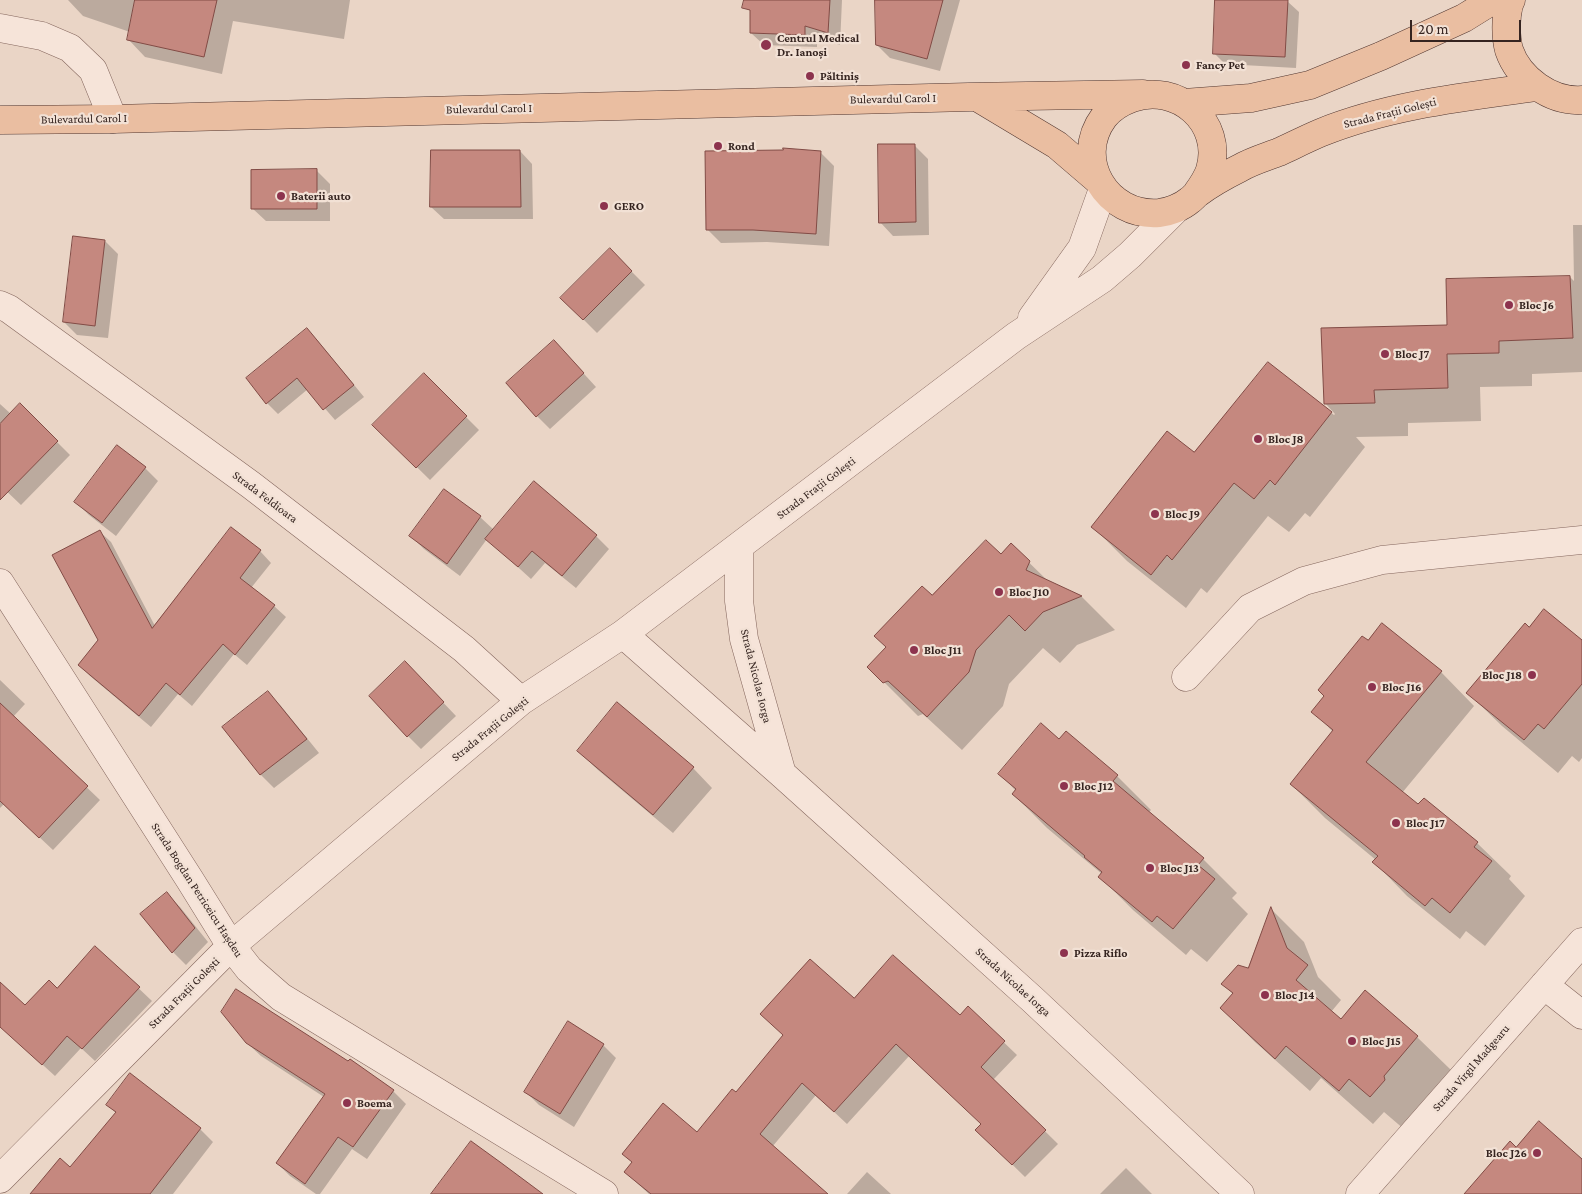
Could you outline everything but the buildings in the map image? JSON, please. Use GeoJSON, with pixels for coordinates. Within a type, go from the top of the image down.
{"type":"FeatureCollection","features":[{"type":"Feature","properties":{"kind":"main road"},"geometry":{"type":"LineString","coordinates":[[1184,103],[1252,98],[1310,85],[1381,56],[1456,22],[1493,0]]}},
{"type":"Feature","properties":{"kind":"main road"},"geometry":{"type":"LineString","coordinates":[[1511,0],[1506,26],[1509,50],[1520,71],[1537,87],[1555,96],[1582,100]]}},
{"type":"Feature","properties":{"kind":"main road","name":"Strada Frații Golești"},"geometry":{"type":"LineString","coordinates":[[1186,201],[1241,167],[1352,121],[1451,99],[1537,87]]}},
{"type":"Feature","properties":{"kind":"main road"},"geometry":{"type":"LineString","coordinates":[[977,97],[1057,145],[1101,185],[1114,200],[1128,209],[1144,213],[1160,213],[1186,201],[1210,170],[1212,152],[1209,135],[1202,120],[1195,111],[1184,103],[1159,94],[1143,94],[1121,102],[1104,117],[1094,137],[1092,160],[1101,185]]}},
{"type":"Feature","properties":{"kind":"main road","name":"Bulevardul Carol I"},"geometry":{"type":"LineString","coordinates":[[0,120],[113,119],[1143,94]]}},
{"type":"Feature","properties":{"kind":"street"},"geometry":{"type":"LineString","coordinates":[[0,28],[42,36],[70,48],[93,70],[113,119]]}},
{"type":"Feature","properties":{"kind":"street","name":"Strada Frații Golești"},"geometry":{"type":"LineString","coordinates":[[1023,330],[1082,248],[1101,185]]}},
{"type":"Feature","properties":{"kind":"street","name":"Strada Frații Golești"},"geometry":{"type":"LineString","coordinates":[[0,1178],[231,946],[522,701],[624,634],[1023,330],[1102,279],[1186,201]]}},
{"type":"Feature","properties":{"kind":"street","name":"Strada Feldioara"},"geometry":{"type":"LineString","coordinates":[[0,305],[9,309],[259,491],[464,649],[522,701]]}},
{"type":"Feature","properties":{"kind":"street"},"geometry":{"type":"LineString","coordinates":[[1186,677],[1250,608],[1304,581],[1382,560],[1582,540]]}},
{"type":"Feature","properties":{"kind":"street","name":"Strada Nicolae Iorga"},"geometry":{"type":"LineString","coordinates":[[739,546],[739,601],[744,639],[782,774]]}},
{"type":"Feature","properties":{"kind":"street","name":"Strada Bogdan Petriceicu Hașdeu"},"geometry":{"type":"LineString","coordinates":[[0,583],[231,946],[249,969],[281,997],[604,1194]]}},
{"type":"Feature","properties":{"kind":"street","name":"Strada Nicolae Iorga"},"geometry":{"type":"LineString","coordinates":[[624,634],[1032,999],[1240,1194]]}},
{"type":"Feature","properties":{"kind":"street","name":"Strada Virgil Madgearu"},"geometry":{"type":"LineString","coordinates":[[1360,1194],[1582,942]]}},
{"type":"Feature","properties":{"kind":"street"},"geometry":{"type":"LineString","coordinates":[[1544,984],[1582,1015]]}},
{"type":"Feature","properties":{"kind":"place","name":"Centrul Medical Dr. Ianoși"},"geometry":{"type":"Point","coordinates":[766,45]}},
{"type":"Feature","properties":{"kind":"place","name":"Fancy Pet"},"geometry":{"type":"Point","coordinates":[1186,65]}},
{"type":"Feature","properties":{"kind":"place","name":"Păltiniș"},"geometry":{"type":"Point","coordinates":[810,76]}},
{"type":"Feature","properties":{"kind":"place","name":"Rond"},"geometry":{"type":"Point","coordinates":[718,146]}},
{"type":"Feature","properties":{"kind":"place","name":"Baterii auto"},"geometry":{"type":"Point","coordinates":[281,196]}},
{"type":"Feature","properties":{"kind":"place","name":"GERO"},"geometry":{"type":"Point","coordinates":[604,206]}},
{"type":"Feature","properties":{"kind":"place","name":"Bloc J6"},"geometry":{"type":"Point","coordinates":[1509,305]}},
{"type":"Feature","properties":{"kind":"place","name":"Bloc J7"},"geometry":{"type":"Point","coordinates":[1385,354]}},
{"type":"Feature","properties":{"kind":"place","name":"Bloc J8"},"geometry":{"type":"Point","coordinates":[1258,439]}},
{"type":"Feature","properties":{"kind":"place","name":"Bloc J9"},"geometry":{"type":"Point","coordinates":[1155,514]}},
{"type":"Feature","properties":{"kind":"place","name":"Bloc J10"},"geometry":{"type":"Point","coordinates":[999,592]}},
{"type":"Feature","properties":{"kind":"place","name":"Bloc J11"},"geometry":{"type":"Point","coordinates":[914,650]}},
{"type":"Feature","properties":{"kind":"place","name":"Bloc J18"},"geometry":{"type":"Point","coordinates":[1532,675]}},
{"type":"Feature","properties":{"kind":"place","name":"Bloc J16"},"geometry":{"type":"Point","coordinates":[1372,687]}},
{"type":"Feature","properties":{"kind":"place","name":"Bloc J12"},"geometry":{"type":"Point","coordinates":[1064,786]}},
{"type":"Feature","properties":{"kind":"place","name":"Bloc J17"},"geometry":{"type":"Point","coordinates":[1396,823]}},
{"type":"Feature","properties":{"kind":"place","name":"Bloc J13"},"geometry":{"type":"Point","coordinates":[1150,868]}},
{"type":"Feature","properties":{"kind":"place","name":"Pizza Riflo"},"geometry":{"type":"Point","coordinates":[1064,953]}},
{"type":"Feature","properties":{"kind":"place","name":"Bloc J14"},"geometry":{"type":"Point","coordinates":[1265,995]}},
{"type":"Feature","properties":{"kind":"place","name":"Bloc J15"},"geometry":{"type":"Point","coordinates":[1352,1041]}},
{"type":"Feature","properties":{"kind":"place","name":"Boema"},"geometry":{"type":"Point","coordinates":[347,1103]}},
{"type":"Feature","properties":{"kind":"place","name":"Bloc J26"},"geometry":{"type":"Point","coordinates":[1537,1153]}}]}
